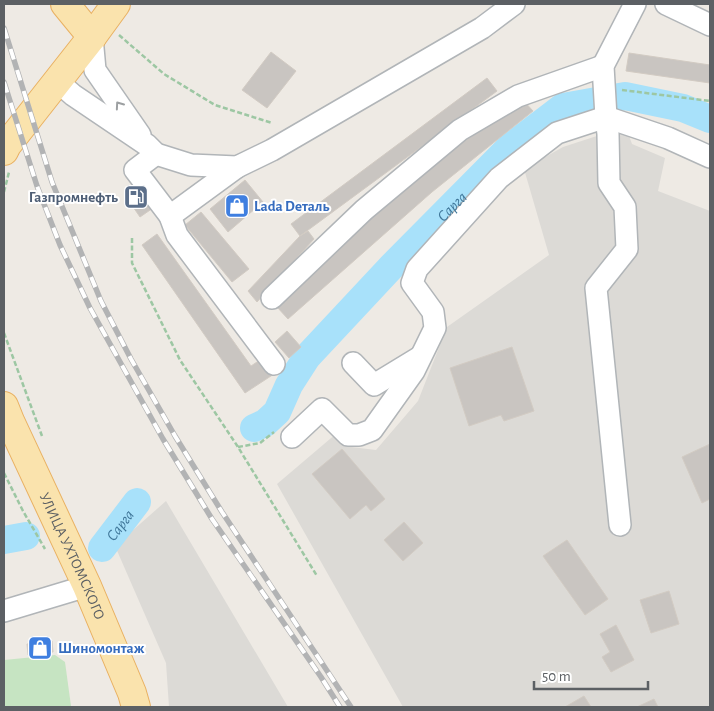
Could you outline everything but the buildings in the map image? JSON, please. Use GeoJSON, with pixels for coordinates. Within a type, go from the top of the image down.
{"type":"FeatureCollection","features":[{"type":"Feature","properties":{"kind":"main road"},"geometry":{"type":"LineString","coordinates":[[65,4],[106,36]]}},
{"type":"Feature","properties":{"kind":"main road"},"geometry":{"type":"LineString","coordinates":[[4,151],[58,82],[106,36],[116,4]]}},
{"type":"Feature","properties":{"kind":"main road","name":"УЛИЦА УХТОМСКОГО"},"geometry":{"type":"LineString","coordinates":[[6,416],[87,586],[132,692],[136,707]]}},
{"type":"Feature","properties":{"kind":"street"},"geometry":{"type":"LineString","coordinates":[[170,216],[237,168],[272,150],[482,28],[514,4]]}},
{"type":"Feature","properties":{"kind":"street"},"geometry":{"type":"LineString","coordinates":[[620,525],[596,288],[627,249],[625,206],[610,183],[604,77],[635,4]]}},
{"type":"Feature","properties":{"kind":"street"},"geometry":{"type":"LineString","coordinates":[[666,4],[710,25]]}},
{"type":"Feature","properties":{"kind":"street"},"geometry":{"type":"LineString","coordinates":[[106,36],[95,70],[152,150]]}},
{"type":"Feature","properties":{"kind":"street"},"geometry":{"type":"LineString","coordinates":[[272,298],[364,210],[460,130],[518,96],[604,77]]}},
{"type":"Feature","properties":{"kind":"street"},"geometry":{"type":"LineString","coordinates":[[58,82],[73,95],[152,150],[191,165],[237,168]]}},
{"type":"Feature","properties":{"kind":"street"},"geometry":{"type":"LineString","coordinates":[[292,437],[322,410],[348,435],[359,435],[372,430],[414,371],[435,328],[433,312],[412,283],[417,269],[499,178],[557,134],[606,117],[668,138],[710,156]]}},
{"type":"Feature","properties":{"kind":"street"},"geometry":{"type":"LineString","coordinates":[[152,150],[135,170],[170,216],[176,235],[274,364]]}},
{"type":"Feature","properties":{"kind":"street"},"geometry":{"type":"LineString","coordinates":[[353,362],[374,385],[421,357]]}},
{"type":"Feature","properties":{"kind":"street"},"geometry":{"type":"LineString","coordinates":[[4,611],[87,586]]}},
{"type":"Feature","properties":{"kind":"path"},"geometry":{"type":"LineString","coordinates":[[106,36],[164,74],[215,104],[272,122]]}},
{"type":"Feature","properties":{"kind":"path"},"geometry":{"type":"LineString","coordinates":[[604,77],[637,92],[710,101]]}},
{"type":"Feature","properties":{"kind":"path"},"geometry":{"type":"LineString","coordinates":[[132,238],[132,263],[180,360],[238,447],[317,576]]}},
{"type":"Feature","properties":{"kind":"path"},"geometry":{"type":"LineString","coordinates":[[238,447],[260,443],[278,428],[285,429],[292,437]]}},
{"type":"Feature","properties":{"kind":"shaded area"},"geometry":{"type":"Polygon","coordinates":[[[628,133],[632,144],[665,158],[658,191],[710,211],[710,707],[403,707],[277,484],[337,433],[351,447],[376,450],[418,401],[447,327],[549,255],[524,169],[563,147],[603,134],[628,133]]]}},
{"type":"Feature","properties":{"kind":"shaded area"},"geometry":{"type":"Polygon","coordinates":[[[166,501],[288,707],[169,707],[166,663],[115,546],[166,501]]]}},
{"type":"Feature","properties":{"kind":"green space"},"geometry":{"type":"Polygon","coordinates":[[[55,655],[65,662],[71,706],[4,707],[4,660],[55,655]]]}},
{"type":"Feature","properties":{"kind":"waterway","name":"Сарга"},"geometry":{"type":"LineString","coordinates":[[254,428],[265,423],[277,412],[289,385],[307,357],[393,265],[509,148],[563,107],[625,96],[683,108],[710,119]]}},
{"type":"Feature","properties":{"kind":"waterway","name":"Сарга"},"geometry":{"type":"LineString","coordinates":[[102,548],[137,502]]}},
{"type":"Feature","properties":{"kind":"waterway","name":"Сарга"},"geometry":{"type":"LineString","coordinates":[[4,540],[26,536]]}},
{"type":"Feature","properties":{"kind":"railway"},"geometry":{"type":"LineString","coordinates":[[4,28],[52,182],[101,301],[131,359],[175,436],[222,512],[351,707]]}},
{"type":"Feature","properties":{"kind":"railway"},"geometry":{"type":"LineString","coordinates":[[4,82],[37,186],[60,245],[90,308],[163,439],[212,519],[340,707]]}},
{"type":"Feature","properties":{"kind":"place","name":"Газпромнефть"},"geometry":{"type":"Point","coordinates":[136,197]}},
{"type":"Feature","properties":{"kind":"place","name":"Lada Dеталь"},"geometry":{"type":"Point","coordinates":[237,206]}},
{"type":"Feature","properties":{"kind":"place","name":"Шиномонтаж"},"geometry":{"type":"Point","coordinates":[40,648]}}]}
